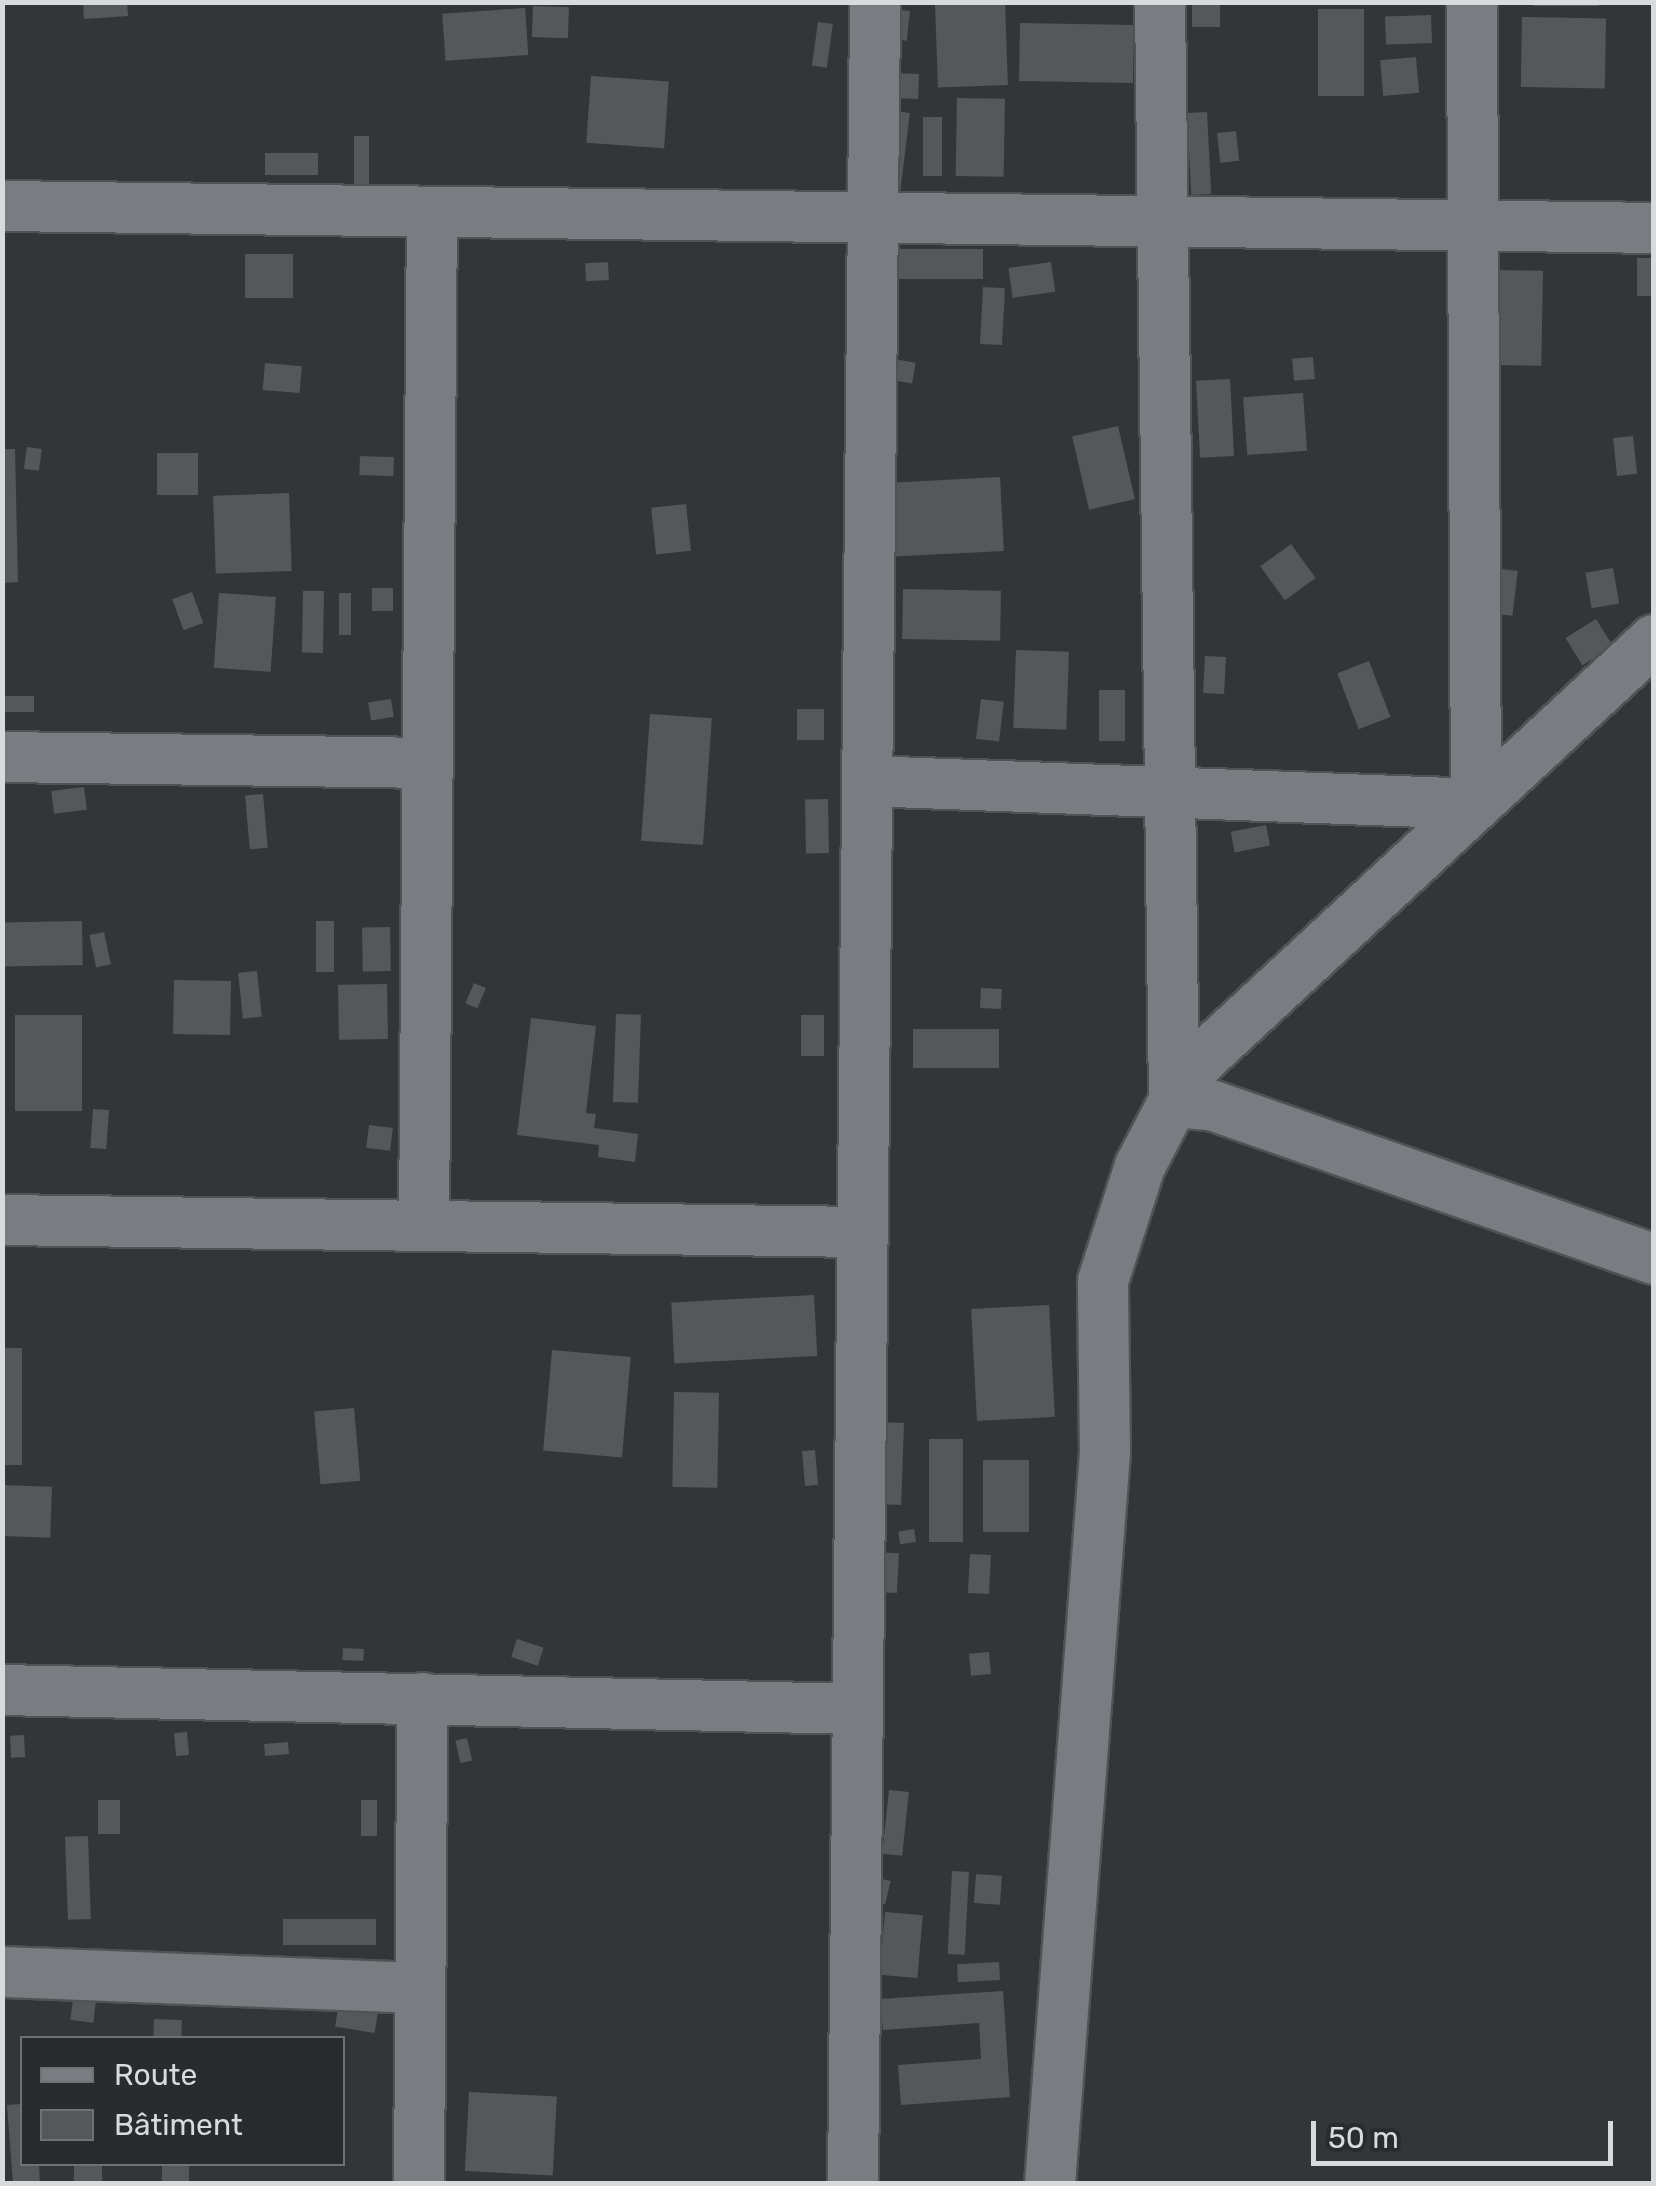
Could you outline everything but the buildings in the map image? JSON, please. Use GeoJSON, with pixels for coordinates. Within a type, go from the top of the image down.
{"type":"FeatureCollection","features":[{"type":"Feature","properties":{"kind":"street"},"geometry":{"type":"LineString","coordinates":[[853,2184],[875,2]]}},
{"type":"Feature","properties":{"kind":"street"},"geometry":{"type":"LineString","coordinates":[[1160,2],[1174,1102]]}},
{"type":"Feature","properties":{"kind":"street"},"geometry":{"type":"LineString","coordinates":[[1472,2],[1476,804]]}},
{"type":"Feature","properties":{"kind":"street"},"geometry":{"type":"LineString","coordinates":[[2,206],[1654,228]]}},
{"type":"Feature","properties":{"kind":"street"},"geometry":{"type":"LineString","coordinates":[[424,1226],[432,212]]}},
{"type":"Feature","properties":{"kind":"street"},"geometry":{"type":"LineString","coordinates":[[1050,2184],[1105,1452],[1102,1281],[1140,1166],[1190,1070],[1654,640]]}},
{"type":"Feature","properties":{"kind":"street"},"geometry":{"type":"LineString","coordinates":[[2,757],[428,763]]}},
{"type":"Feature","properties":{"kind":"street"},"geometry":{"type":"LineString","coordinates":[[867,781],[1476,804]]}},
{"type":"Feature","properties":{"kind":"street"},"geometry":{"type":"LineString","coordinates":[[1174,1102],[1211,1105],[1654,1259]]}},
{"type":"Feature","properties":{"kind":"street"},"geometry":{"type":"LineString","coordinates":[[2,1220],[862,1232]]}},
{"type":"Feature","properties":{"kind":"street"},"geometry":{"type":"LineString","coordinates":[[2,1690],[858,1708]]}},
{"type":"Feature","properties":{"kind":"street"},"geometry":{"type":"LineString","coordinates":[[419,2184],[422,1698]]}},
{"type":"Feature","properties":{"kind":"street"},"geometry":{"type":"LineString","coordinates":[[2,1972],[420,1988]]}}]}
